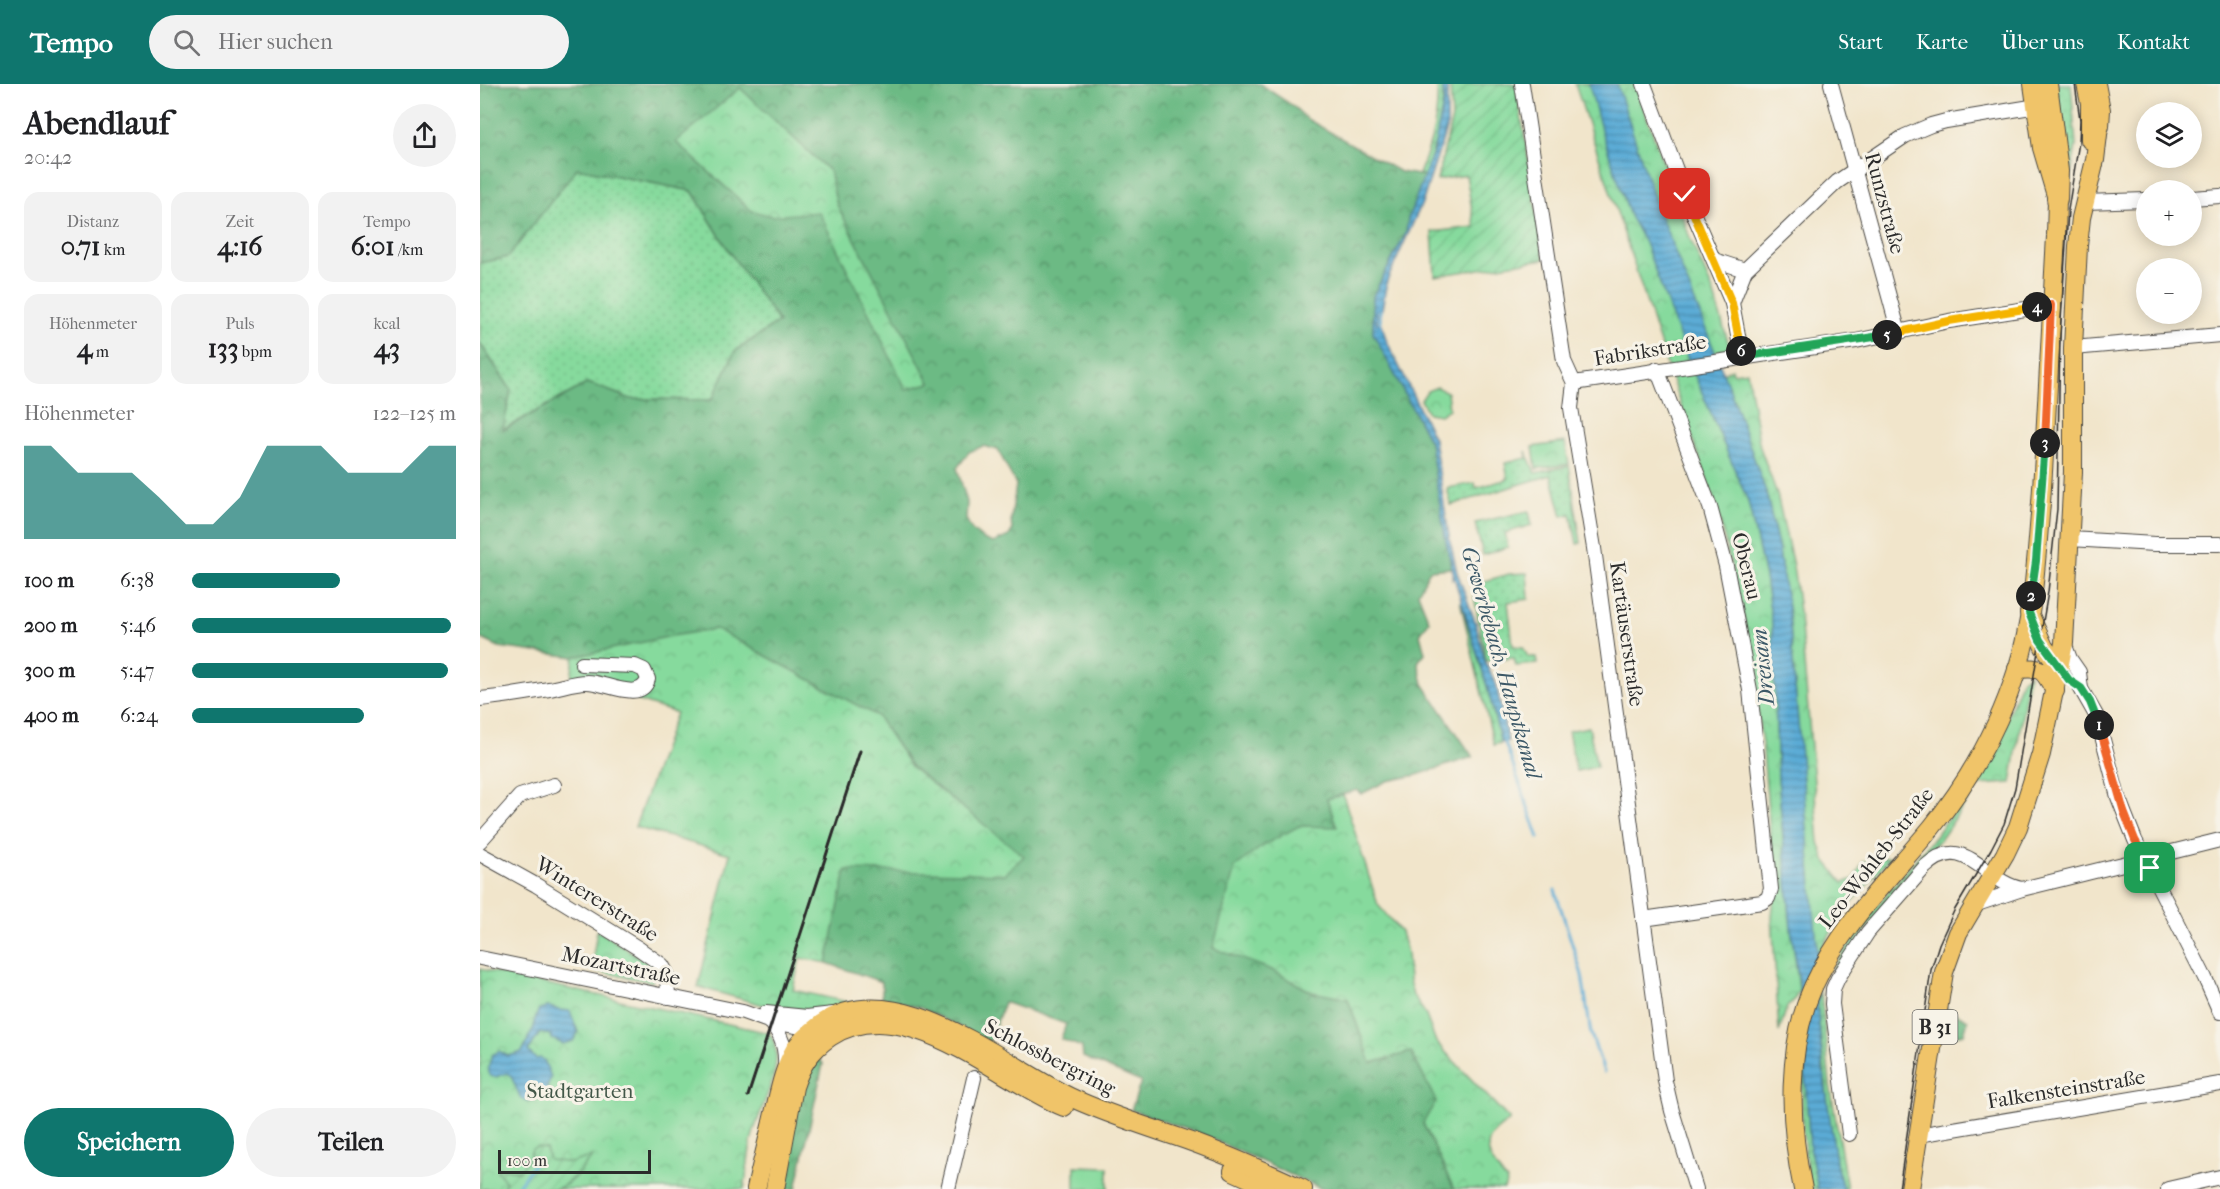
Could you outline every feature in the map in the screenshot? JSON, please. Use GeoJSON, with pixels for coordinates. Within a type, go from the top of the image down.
{"type":"FeatureCollection","features":[{"type":"Feature","properties":{"kind":"highway"},"geometry":{"type":"LineString","coordinates":[[2047,84],[2057,162],[2057,199]]}},
{"type":"Feature","properties":{"kind":"highway","name":"B 31"},"geometry":{"type":"LineString","coordinates":[[2095,84],[2100,110],[2099,126]]}},
{"type":"Feature","properties":{"kind":"main road","name":"Leo-Wohleb-Straße"},"geometry":{"type":"LineString","coordinates":[[1803,1189],[1794,1118],[1794,1089],[1796,1053],[1804,1013],[1813,987],[1854,917],[1934,825],[1994,731],[2017,669],[2029,613],[2036,561],[2042,482],[2057,199],[2042,148],[2033,84]]}},
{"type":"Feature","properties":{"kind":"main road"},"geometry":{"type":"LineString","coordinates":[[2086,84],[2090,103],[2092,174]]}},
{"type":"Feature","properties":{"kind":"main road","name":"B 31"},"geometry":{"type":"LineString","coordinates":[[1911,1189],[1944,972],[1958,933],[1993,876],[2018,827],[2041,754],[2060,667],[2064,643],[2073,472],[2073,348],[2078,246],[2099,126]]}},
{"type":"Feature","properties":{"kind":"main road"},"geometry":{"type":"LineString","coordinates":[[2029,613],[2044,647],[2060,667]]}},
{"type":"Feature","properties":{"kind":"main road"},"geometry":{"type":"LineString","coordinates":[[2044,647],[2053,649],[2064,643]]}},
{"type":"Feature","properties":{"kind":"main road"},"geometry":{"type":"LineString","coordinates":[[2017,669],[2040,668],[2045,672],[2055,692]]}},
{"type":"Feature","properties":{"kind":"main road","name":"Schlossbergring"},"geometry":{"type":"LineString","coordinates":[[842,1021],[869,1008],[904,1012],[935,1022],[1088,1106],[1215,1151],[1303,1189]]}},
{"type":"Feature","properties":{"kind":"main road"},"geometry":{"type":"LineString","coordinates":[[756,1189],[785,1070],[796,1048],[815,1029],[842,1021]]}},
{"type":"Feature","properties":{"kind":"main road"},"geometry":{"type":"LineString","coordinates":[[775,1189],[794,1087],[799,1073],[813,1050],[842,1021]]}},
{"type":"Feature","properties":{"kind":"main road","name":"Schlossbergring"},"geometry":{"type":"LineString","coordinates":[[842,1021],[907,1027],[920,1031],[964,1051],[1059,1105],[1233,1171],[1272,1189]]}},
{"type":"Feature","properties":{"kind":"main road"},"geometry":{"type":"LineString","coordinates":[[1797,1189],[1799,1169]]}},
{"type":"Feature","properties":{"kind":"street","name":"Kartäuserstraße"},"geometry":{"type":"LineString","coordinates":[[1522,84],[1564,361],[1574,383],[1571,408],[1594,548],[1665,1081],[1696,1189]]}},
{"type":"Feature","properties":{"kind":"street"},"geometry":{"type":"LineString","coordinates":[[1644,84],[1685,194],[1732,303],[1736,358]]}},
{"type":"Feature","properties":{"kind":"street","name":"Runzstraße"},"geometry":{"type":"LineString","coordinates":[[1831,84],[1899,333]]}},
{"type":"Feature","properties":{"kind":"street"},"geometry":{"type":"LineString","coordinates":[[1732,303],[1745,270],[1837,182],[1905,136],[1931,124],[1973,115],[2037,106]]}},
{"type":"Feature","properties":{"kind":"street"},"geometry":{"type":"LineString","coordinates":[[2202,197],[2220,196]]}},
{"type":"Feature","properties":{"kind":"street"},"geometry":{"type":"LineString","coordinates":[[2084,202],[2136,200]]}},
{"type":"Feature","properties":{"kind":"street"},"geometry":{"type":"LineString","coordinates":[[1714,260],[1745,270]]}},
{"type":"Feature","properties":{"kind":"street","name":"Fabrikstraße"},"geometry":{"type":"LineString","coordinates":[[1574,383],[1899,333],[1949,321],[2051,305]]}},
{"type":"Feature","properties":{"kind":"street"},"geometry":{"type":"LineString","coordinates":[[2073,348],[2220,335]]}},
{"type":"Feature","properties":{"kind":"street","name":"Oberau"},"geometry":{"type":"LineString","coordinates":[[1643,919],[1762,902],[1768,898],[1771,889],[1750,690],[1726,566],[1710,507],[1663,369]]}},
{"type":"Feature","properties":{"kind":"street"},"geometry":{"type":"LineString","coordinates":[[2070,539],[2155,544],[2220,544]]}},
{"type":"Feature","properties":{"kind":"street"},"geometry":{"type":"LineString","coordinates":[[2064,643],[2070,659],[2079,672],[2081,688],[2097,717],[2118,797],[2135,840],[2220,1012]]}},
{"type":"Feature","properties":{"kind":"street"},"geometry":{"type":"LineString","coordinates":[[480,699],[587,682],[632,691],[646,686],[648,679],[644,670],[635,666],[582,664]]}},
{"type":"Feature","properties":{"kind":"street"},"geometry":{"type":"LineString","coordinates":[[2060,667],[2073,684],[2081,688]]}},
{"type":"Feature","properties":{"kind":"street"},"geometry":{"type":"LineString","coordinates":[[480,841],[520,796],[554,785]]}},
{"type":"Feature","properties":{"kind":"street"},"geometry":{"type":"LineString","coordinates":[[1974,905],[2022,889],[2220,840]]}},
{"type":"Feature","properties":{"kind":"street"},"geometry":{"type":"LineString","coordinates":[[1849,1134],[1832,1004],[1833,989],[1868,932],[1935,859],[1956,853],[1965,855],[2007,884],[2022,889]]}},
{"type":"Feature","properties":{"kind":"street","name":"Wintererstraße"},"geometry":{"type":"LineString","coordinates":[[480,854],[536,885],[662,965],[667,974],[668,997]]}},
{"type":"Feature","properties":{"kind":"street","name":"Mozartstraße"},"geometry":{"type":"LineString","coordinates":[[480,958],[755,1014],[770,1013],[842,1021]]}},
{"type":"Feature","properties":{"kind":"street"},"geometry":{"type":"LineString","coordinates":[[2205,978],[2220,974]]}},
{"type":"Feature","properties":{"kind":"street","name":"Mozartstraße"},"geometry":{"type":"LineString","coordinates":[[755,1014],[771,1022],[815,1029]]}},
{"type":"Feature","properties":{"kind":"street"},"geometry":{"type":"LineString","coordinates":[[771,1022],[783,1040],[786,1054],[785,1070]]}},
{"type":"Feature","properties":{"kind":"street"},"geometry":{"type":"LineString","coordinates":[[948,1189],[974,1078]]}},
{"type":"Feature","properties":{"kind":"street","name":"Falkensteinstraße"},"geometry":{"type":"LineString","coordinates":[[1918,1135],[2220,1084]]}},
{"type":"Feature","properties":{"kind":"street"},"geometry":{"type":"LineString","coordinates":[[2168,1189],[2220,1177]]}},
{"type":"Feature","properties":{"kind":"green space"},"geometry":{"type":"Polygon","coordinates":[[[480,84],[1260,84],[1293,106],[1307,119],[1400,172],[1425,176],[1408,219],[1406,233],[1373,296],[1373,333],[1430,442],[1451,568],[1430,570],[1418,593],[1429,621],[1420,634],[1425,653],[1418,662],[1423,684],[1473,757],[1417,775],[1387,781],[1361,794],[1357,790],[1327,799],[1337,828],[1299,826],[1219,930],[1213,948],[1272,970],[1312,992],[1348,999],[1371,1063],[1411,1052],[1436,1101],[1423,1124],[1454,1189],[1322,1189],[1203,1135],[1131,1110],[1141,1082],[1083,1057],[1082,1047],[1061,1039],[1066,1024],[1004,1002],[990,1042],[921,1008],[882,998],[882,982],[827,963],[846,869],[1005,874],[1023,856],[912,767],[877,716],[716,629],[574,657],[499,647],[480,638],[480,343],[511,390],[503,430],[588,383],[631,399],[712,400],[735,351],[779,322],[731,254],[692,191],[577,168],[508,257],[480,263],[480,84]],[[740,88],[677,143],[752,211],[819,212],[906,389],[930,383],[837,205],[829,171],[740,88]],[[983,446],[969,452],[957,468],[967,502],[966,519],[972,530],[983,539],[993,543],[1009,536],[1012,531],[1011,519],[1016,485],[998,450],[983,446]]]}},
{"type":"Feature","properties":{"kind":"green space"},"geometry":{"type":"Polygon","coordinates":[[[1437,84],[1442,84],[1442,107],[1438,131],[1425,176],[1419,174],[1433,130],[1437,107],[1437,84]]]}},
{"type":"Feature","properties":{"kind":"green space"},"geometry":{"type":"Polygon","coordinates":[[[1450,84],[1516,84],[1544,259],[1435,276],[1432,232],[1475,227],[1466,175],[1437,180],[1452,118],[1450,84]]]}},
{"type":"Feature","properties":{"kind":"green space"},"geometry":{"type":"Polygon","coordinates":[[[1575,84],[1635,84],[1691,241],[1713,291],[1730,349],[1687,357],[1748,501],[1765,577],[1772,623],[1778,778],[1791,928],[1799,989],[1795,999],[1787,1007],[1779,1032],[1772,916],[1775,890],[1763,751],[1745,622],[1716,505],[1672,380],[1575,84]]]}},
{"type":"Feature","properties":{"kind":"green space"},"geometry":{"type":"Polygon","coordinates":[[[2054,84],[2071,84],[2076,146],[2065,207],[2054,84]]]}},
{"type":"Feature","properties":{"kind":"green space"},"geometry":{"type":"Polygon","coordinates":[[[740,88],[829,171],[837,205],[930,383],[906,389],[819,212],[772,216],[752,211],[676,142],[740,88]]]}},
{"type":"Feature","properties":{"kind":"green space"},"geometry":{"type":"Polygon","coordinates":[[[577,168],[692,191],[731,254],[779,322],[735,351],[713,400],[631,399],[588,383],[502,430],[511,390],[480,343],[480,263],[508,257],[577,168]]]}},
{"type":"Feature","properties":{"kind":"green space"},"geometry":{"type":"Polygon","coordinates":[[[1732,369],[1733,373],[1747,371],[1760,447],[1777,494],[1793,566],[1801,626],[1819,842],[1825,860],[1843,883],[1854,879],[1863,862],[1878,857],[1890,857],[1845,911],[1817,955],[1789,614],[1766,492],[1723,373],[1732,369]]]}},
{"type":"Feature","properties":{"kind":"green space"},"geometry":{"type":"Polygon","coordinates":[[[1437,387],[1447,392],[1449,409],[1440,415],[1428,413],[1421,400],[1427,391],[1437,387]]]}},
{"type":"Feature","properties":{"kind":"green space"},"geometry":{"type":"Polygon","coordinates":[[[1565,442],[1569,464],[1536,469],[1533,447],[1565,442]]]}},
{"type":"Feature","properties":{"kind":"green space"},"geometry":{"type":"Polygon","coordinates":[[[1526,451],[1535,473],[1569,466],[1581,543],[1577,544],[1571,514],[1562,516],[1551,475],[1451,505],[1447,488],[1475,483],[1476,488],[1508,479],[1505,463],[1527,458],[1526,451]]]}},
{"type":"Feature","properties":{"kind":"green space"},"geometry":{"type":"Polygon","coordinates":[[[1529,511],[1532,525],[1505,533],[1508,547],[1483,555],[1475,523],[1529,511]]]}},
{"type":"Feature","properties":{"kind":"green space"},"geometry":{"type":"Polygon","coordinates":[[[1527,573],[1529,599],[1508,602],[1513,646],[1523,647],[1528,657],[1536,657],[1537,664],[1516,666],[1514,658],[1486,661],[1474,596],[1481,593],[1478,583],[1509,574],[1527,573]]]}},
{"type":"Feature","properties":{"kind":"green space"},"geometry":{"type":"Polygon","coordinates":[[[1460,601],[1487,686],[1501,743],[1494,745],[1460,601]]]}},
{"type":"Feature","properties":{"kind":"green space"},"geometry":{"type":"Polygon","coordinates":[[[716,629],[877,716],[912,768],[1024,856],[1005,874],[846,870],[827,963],[800,958],[793,990],[852,1003],[820,1011],[770,1007],[698,987],[730,854],[635,827],[676,713],[571,679],[574,657],[716,629]]]}},
{"type":"Feature","properties":{"kind":"green space"},"geometry":{"type":"Polygon","coordinates":[[[2029,674],[2011,783],[1978,785],[1975,782],[1999,739],[2022,679],[2029,674]]]}},
{"type":"Feature","properties":{"kind":"green space"},"geometry":{"type":"Polygon","coordinates":[[[1589,727],[1597,767],[1576,771],[1568,731],[1589,727]]]}},
{"type":"Feature","properties":{"kind":"green space"},"geometry":{"type":"Polygon","coordinates":[[[1975,782],[1978,785],[1943,836],[1902,882],[1835,972],[1832,970],[1862,924],[1937,834],[1975,782]]]}},
{"type":"Feature","properties":{"kind":"green space"},"geometry":{"type":"Polygon","coordinates":[[[1343,795],[1378,905],[1401,932],[1407,953],[1413,996],[1425,1013],[1436,1042],[1510,1120],[1494,1133],[1488,1143],[1489,1155],[1507,1181],[1504,1189],[1454,1189],[1423,1123],[1436,1101],[1411,1052],[1371,1063],[1348,999],[1312,992],[1272,970],[1213,948],[1235,867],[1264,845],[1299,826],[1337,827],[1327,799],[1343,795]]]}},
{"type":"Feature","properties":{"kind":"green space"},"geometry":{"type":"Polygon","coordinates":[[[597,930],[652,965],[655,976],[652,982],[591,970],[597,930]]]}},
{"type":"Feature","properties":{"kind":"green space","name":"Stadtgarten"},"geometry":{"type":"Polygon","coordinates":[[[480,969],[769,1033],[775,1045],[774,1072],[754,1130],[744,1189],[480,1189],[480,969]]]}},
{"type":"Feature","properties":{"kind":"green space"},"geometry":{"type":"Polygon","coordinates":[[[1821,993],[1830,1085],[1847,1189],[1843,1189],[1837,1168],[1830,1123],[1818,1013],[1818,998],[1821,993]]]}},
{"type":"Feature","properties":{"kind":"green space"},"geometry":{"type":"Polygon","coordinates":[[[1946,1008],[1968,1020],[1964,1034],[1943,1038],[1946,1008]]]}},
{"type":"Feature","properties":{"kind":"green space"},"geometry":{"type":"Polygon","coordinates":[[[1803,1052],[1810,1149],[1818,1189],[1811,1189],[1803,1137],[1803,1052]]]}},
{"type":"Feature","properties":{"kind":"green space"},"geometry":{"type":"Polygon","coordinates":[[[817,1055],[823,1064],[796,1189],[779,1189],[799,1086],[817,1055]]]}},
{"type":"Feature","properties":{"kind":"green space"},"geometry":{"type":"Polygon","coordinates":[[[537,1147],[546,1149],[549,1160],[571,1163],[593,1156],[572,1180],[561,1187],[502,1189],[506,1182],[497,1171],[499,1168],[519,1171],[529,1159],[532,1149],[537,1147]]]}},
{"type":"Feature","properties":{"kind":"green space"},"geometry":{"type":"Polygon","coordinates":[[[1075,1166],[1108,1167],[1108,1189],[1075,1189],[1075,1166]]]}},
{"type":"Feature","properties":{"kind":"water"},"geometry":{"type":"Polygon","coordinates":[[[1442,84],[1447,84],[1447,126],[1423,201],[1387,281],[1382,309],[1377,309],[1377,324],[1382,324],[1386,339],[1434,439],[1457,572],[1476,624],[1485,662],[1496,684],[1508,741],[1501,743],[1487,686],[1454,577],[1452,580],[1453,572],[1430,442],[1373,333],[1373,296],[1406,233],[1408,219],[1434,149],[1444,98],[1442,84]]]}},
{"type":"Feature","properties":{"kind":"water","name":"Dreisam"},"geometry":{"type":"Polygon","coordinates":[[[1589,84],[1617,84],[1656,204],[1730,390],[1766,492],[1789,614],[1817,946],[1818,1013],[1823,1069],[1837,1168],[1843,1189],[1818,1189],[1810,1149],[1799,983],[1791,928],[1778,778],[1772,623],[1765,577],[1748,501],[1685,352],[1645,243],[1630,216],[1602,133],[1589,84]]]}},
{"type":"Feature","properties":{"kind":"water"},"geometry":{"type":"Polygon","coordinates":[[[549,1007],[570,1011],[578,1032],[573,1041],[563,1044],[552,1039],[551,1035],[540,1033],[528,1051],[536,1059],[544,1060],[551,1077],[544,1096],[528,1101],[521,1099],[511,1076],[507,1073],[495,1077],[490,1076],[488,1068],[492,1055],[499,1051],[508,1056],[522,1052],[534,1027],[539,1009],[549,1007]]]}},
{"type":"Feature","properties":{"kind":"waterway","name":"Gewerbebach, Hauptkanal"},"geometry":{"type":"LineString","coordinates":[[1380,305],[1380,328]]}},
{"type":"Feature","properties":{"kind":"waterway","name":"Gewerbebach, Hauptkanal"},"geometry":{"type":"LineString","coordinates":[[1504,740],[1539,838]]}},
{"type":"Feature","properties":{"kind":"waterway","name":"Gewerbebach, Hauptkanal"},"geometry":{"type":"LineString","coordinates":[[1555,890],[1582,975],[1591,1034],[1604,1072]]}},
{"type":"Feature","properties":{"kind":"waterway"},"geometry":{"type":"LineString","coordinates":[[516,1189],[537,1159]]}},
{"type":"Feature","properties":{"kind":"tram line"},"geometry":{"type":"LineString","coordinates":[[1899,1189],[1931,970],[1939,944],[1954,911],[2004,824],[2015,788],[2048,592],[2057,509],[2060,336],[2068,210],[2079,142],[2080,120],[2075,84]]}},
{"type":"Feature","properties":{"kind":"railway"},"geometry":{"type":"LineString","coordinates":[[748,1096],[860,751]]}},
{"type":"Feature","properties":{"kind":"route"},"geometry":{"type":"LineString","coordinates":[[1685,194],[1732,303],[1742,357],[1856,341],[1949,321],[2051,305],[2042,492],[2029,613],[2044,647],[2069,680],[2081,688],[2090,702],[2097,717],[2118,797],[2135,840],[2150,868]]}}]}
